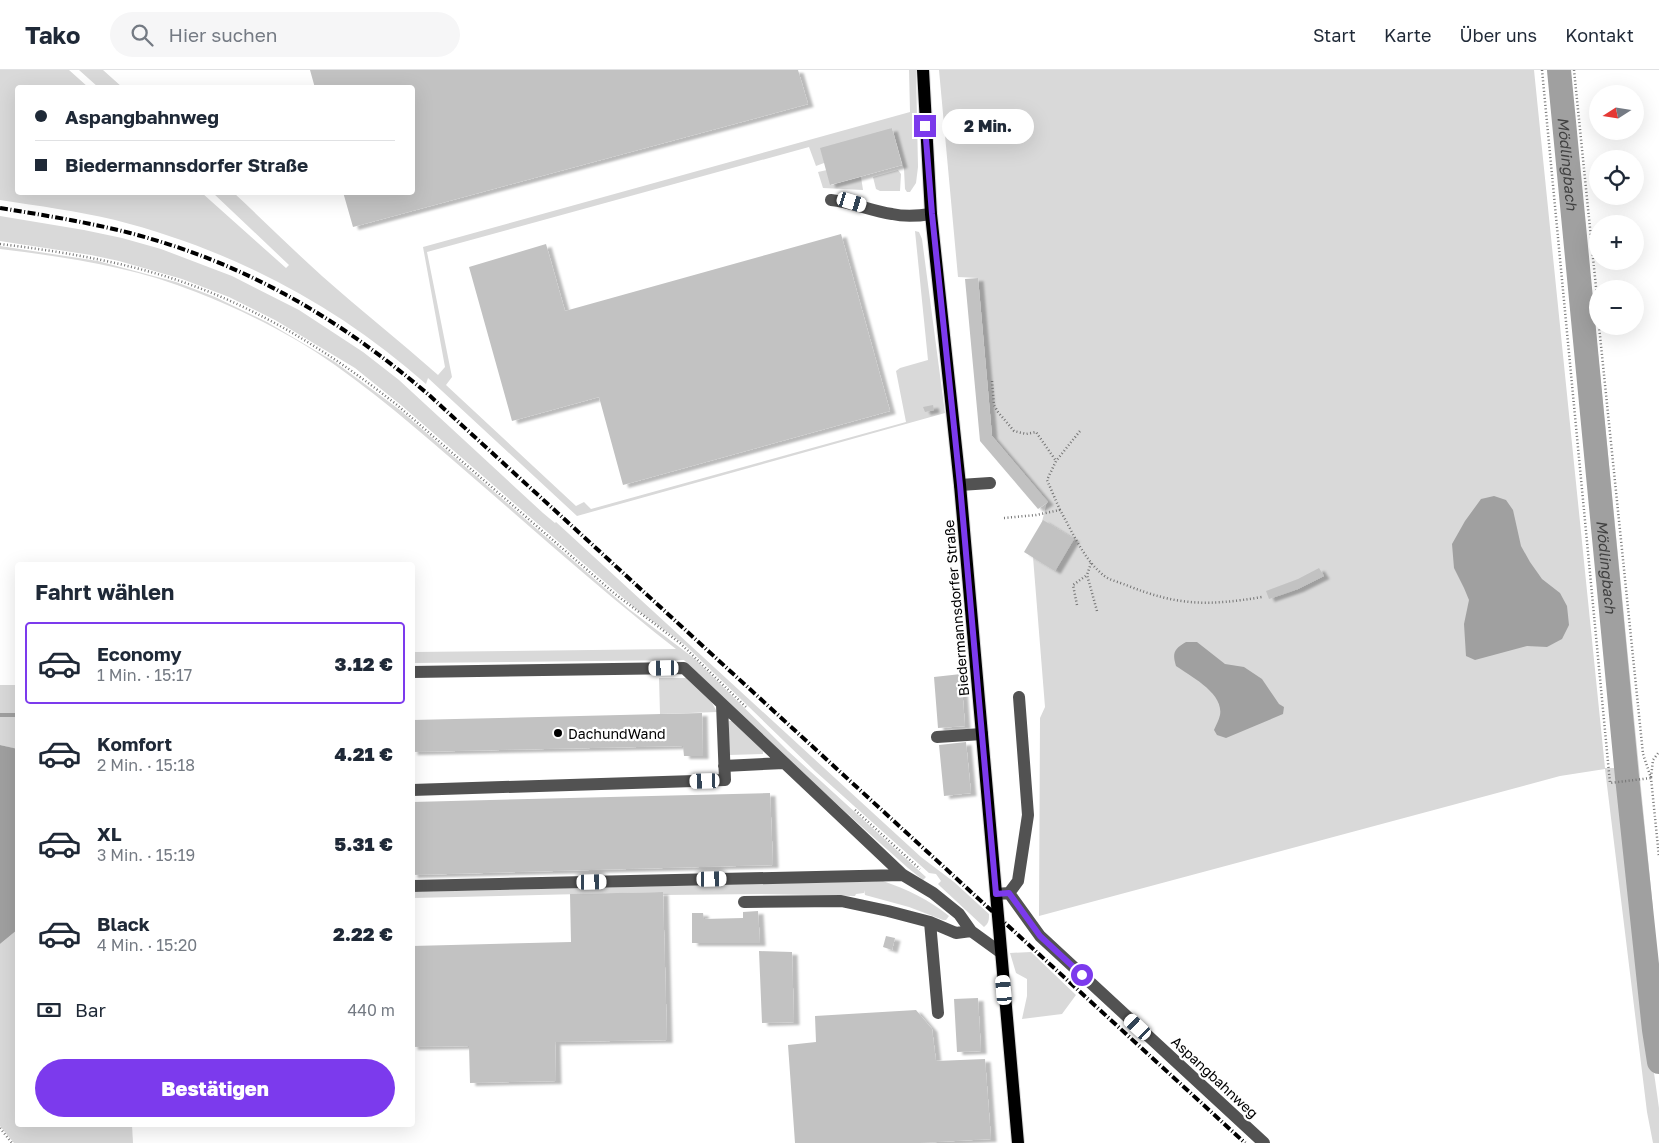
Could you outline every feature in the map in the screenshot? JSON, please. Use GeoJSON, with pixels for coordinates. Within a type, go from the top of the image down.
{"type":"FeatureCollection","features":[{"type":"Feature","properties":{"kind":"main road","name":"Biedermannsdorfer Straße"},"geometry":{"type":"LineString","coordinates":[[923,70],[932,214],[960,485],[1018,1143]]}},
{"type":"Feature","properties":{"kind":"street"},"geometry":{"type":"LineString","coordinates":[[831,200],[852,202],[890,214],[915,216],[932,214]]}},
{"type":"Feature","properties":{"kind":"street"},"geometry":{"type":"LineString","coordinates":[[960,485],[990,483]]}},
{"type":"Feature","properties":{"kind":"street"},"geometry":{"type":"LineString","coordinates":[[415,672],[684,668],[903,875],[933,893],[959,914],[971,931],[1000,952]]}},
{"type":"Feature","properties":{"kind":"street"},"geometry":{"type":"LineString","coordinates":[[996,894],[1009,893],[1018,882],[1028,815],[1019,697]]}},
{"type":"Feature","properties":{"kind":"street"},"geometry":{"type":"LineString","coordinates":[[415,790],[725,780],[722,704]]}},
{"type":"Feature","properties":{"kind":"street"},"geometry":{"type":"LineString","coordinates":[[937,737],[982,734]]}},
{"type":"Feature","properties":{"kind":"street"},"geometry":{"type":"LineString","coordinates":[[724,766],[784,763]]}},
{"type":"Feature","properties":{"kind":"street"},"geometry":{"type":"LineString","coordinates":[[415,886],[903,875]]}},
{"type":"Feature","properties":{"kind":"street","name":"Aspangbahnweg"},"geometry":{"type":"LineString","coordinates":[[1009,893],[1040,936],[1264,1143]]}},
{"type":"Feature","properties":{"kind":"street"},"geometry":{"type":"LineString","coordinates":[[744,902],[841,900],[930,922],[956,933],[971,931]]}},
{"type":"Feature","properties":{"kind":"street"},"geometry":{"type":"LineString","coordinates":[[930,922],[938,1013]]}},
{"type":"Feature","properties":{"kind":"path"},"geometry":{"type":"LineString","coordinates":[[1542,70],[1610,783],[1651,778]]}},
{"type":"Feature","properties":{"kind":"path"},"geometry":{"type":"LineString","coordinates":[[1574,70],[1595,280]]}},
{"type":"Feature","properties":{"kind":"path"},"geometry":{"type":"LineString","coordinates":[[0,244],[102,260],[174,279],[233,302],[313,345],[362,378],[397,405],[615,594],[689,651],[750,711]]}},
{"type":"Feature","properties":{"kind":"path"},"geometry":{"type":"LineString","coordinates":[[1601,335],[1643,754],[1651,778]]}},
{"type":"Feature","properties":{"kind":"path"},"geometry":{"type":"LineString","coordinates":[[992,381],[994,405],[998,412],[1014,431],[1026,434],[1036,432],[1056,461]]}},
{"type":"Feature","properties":{"kind":"path"},"geometry":{"type":"LineString","coordinates":[[1080,431],[1056,461],[1047,480],[1060,510],[1091,563],[1104,576],[1147,594],[1181,602],[1206,604],[1262,597]]}},
{"type":"Feature","properties":{"kind":"path"},"geometry":{"type":"LineString","coordinates":[[1004,518],[1036,515],[1060,510]]}},
{"type":"Feature","properties":{"kind":"path"},"geometry":{"type":"LineString","coordinates":[[1091,563],[1087,575],[1097,610]]}},
{"type":"Feature","properties":{"kind":"path"},"geometry":{"type":"LineString","coordinates":[[1077,605],[1073,585],[1087,575]]}},
{"type":"Feature","properties":{"kind":"path"},"geometry":{"type":"LineString","coordinates":[[1659,752],[1653,760],[1651,778],[1659,857]]}},
{"type":"Feature","properties":{"kind":"path"},"geometry":{"type":"LineString","coordinates":[[849,805],[920,869]]}},
{"type":"Feature","properties":{"kind":"path"},"geometry":{"type":"LineString","coordinates":[[0,1128],[12,1143]]}},
{"type":"Feature","properties":{"kind":"shaded area"},"geometry":{"type":"Polygon","coordinates":[[[0,70],[69,70],[86,85],[15,85],[15,195],[204,195],[286,268],[289,265],[215,195],[236,195],[322,276],[438,375],[445,367],[423,247],[910,112],[909,70],[916,70],[918,167],[916,183],[910,192],[907,192],[905,189],[904,169],[892,128],[816,166],[809,147],[427,252],[452,377],[446,385],[576,506],[584,502],[591,509],[906,422],[896,371],[900,368],[928,360],[915,231],[919,232],[922,239],[945,413],[577,516],[428,378],[426,384],[392,355],[356,329],[281,283],[200,247],[158,232],[101,217],[0,200],[0,70]]]}},
{"type":"Feature","properties":{"kind":"shaded area"},"geometry":{"type":"Polygon","coordinates":[[[79,70],[103,70],[120,85],[96,85],[79,70]]]}},
{"type":"Feature","properties":{"kind":"shaded area"},"geometry":{"type":"Polygon","coordinates":[[[939,70],[1534,70],[1605,768],[1620,768],[1641,981],[1659,1108],[1659,1143],[1653,1143],[1647,1112],[1605,769],[1560,776],[1039,916],[1040,718],[1045,707],[1033,557],[1047,502],[992,436],[978,278],[958,277],[939,70]]]}},
{"type":"Feature","properties":{"kind":"shaded area"},"geometry":{"type":"Polygon","coordinates":[[[1562,70],[1570,70],[1591,280],[1589,280],[1589,335],[1596,335],[1653,909],[1645,921],[1562,70]]]}},
{"type":"Feature","properties":{"kind":"shaded area"},"geometry":{"type":"Polygon","coordinates":[[[827,170],[831,185],[861,177],[863,190],[823,188],[818,172],[827,170]]]}},
{"type":"Feature","properties":{"kind":"shaded area"},"geometry":{"type":"Polygon","coordinates":[[[898,170],[901,174],[900,191],[880,191],[876,189],[873,177],[898,170]]]}},
{"type":"Feature","properties":{"kind":"shaded area"},"geometry":{"type":"Polygon","coordinates":[[[0,216],[84,230],[161,249],[232,276],[299,310],[363,352],[399,380],[921,857],[954,882],[989,914],[987,924],[984,927],[938,884],[941,881],[936,874],[929,873],[815,771],[685,645],[636,609],[401,405],[355,368],[275,320],[229,297],[182,279],[91,255],[0,241],[0,216]]]}},
{"type":"Feature","properties":{"kind":"shaded area"},"geometry":{"type":"Polygon","coordinates":[[[0,246],[98,261],[176,282],[215,297],[267,322],[335,362],[400,410],[629,609],[695,659],[788,751],[926,877],[923,880],[908,868],[766,740],[684,660],[415,663],[415,652],[676,649],[582,572],[434,443],[319,354],[268,324],[172,283],[100,264],[0,249],[0,246]]]}},
{"type":"Feature","properties":{"kind":"shaded area"},"geometry":{"type":"Polygon","coordinates":[[[1494,496],[1506,500],[1513,510],[1521,546],[1542,579],[1560,593],[1567,606],[1569,625],[1562,639],[1547,647],[1527,646],[1475,660],[1466,656],[1464,624],[1469,600],[1454,568],[1452,544],[1465,521],[1481,499],[1494,496]]]}},
{"type":"Feature","properties":{"kind":"shaded area"},"geometry":{"type":"Polygon","coordinates":[[[1186,642],[1197,642],[1225,664],[1244,667],[1262,679],[1279,704],[1284,707],[1283,714],[1226,738],[1217,735],[1214,730],[1220,715],[1220,707],[1217,699],[1205,686],[1176,666],[1175,652],[1186,642]]]}},
{"type":"Feature","properties":{"kind":"shaded area"},"geometry":{"type":"Polygon","coordinates":[[[659,678],[688,678],[711,701],[717,712],[660,714],[659,678]]]}},
{"type":"Feature","properties":{"kind":"shaded area"},"geometry":{"type":"Polygon","coordinates":[[[0,685],[15,685],[15,749],[0,745],[0,685]]]}},
{"type":"Feature","properties":{"kind":"shaded area"},"geometry":{"type":"Polygon","coordinates":[[[729,721],[732,721],[763,750],[763,754],[729,755],[729,721]]]}},
{"type":"Feature","properties":{"kind":"shaded area"},"geometry":{"type":"Polygon","coordinates":[[[0,745],[15,748],[15,932],[0,944],[0,745]]]}},
{"type":"Feature","properties":{"kind":"shaded area"},"geometry":{"type":"Polygon","coordinates":[[[883,881],[934,905],[949,916],[946,920],[943,920],[909,907],[865,895],[864,890],[864,893],[856,894],[855,896],[762,894],[663,895],[663,892],[415,898],[415,892],[883,881]]]}},
{"type":"Feature","properties":{"kind":"shaded area"},"geometry":{"type":"Polygon","coordinates":[[[15,932],[15,1127],[132,1127],[133,1143],[14,1143],[0,1126],[0,944],[15,932]]]}},
{"type":"Feature","properties":{"kind":"shaded area"},"geometry":{"type":"Polygon","coordinates":[[[1031,952],[1076,995],[1062,1014],[1022,1019],[1027,996],[1027,979],[1016,973],[1010,953],[1031,952]]]}},
{"type":"Feature","properties":{"kind":"building"},"geometry":{"type":"Polygon","coordinates":[[[310,70],[798,70],[808,104],[353,227],[344,195],[415,195],[415,85],[314,85],[310,70]]]}},
{"type":"Feature","properties":{"kind":"building"},"geometry":{"type":"Polygon","coordinates":[[[892,128],[902,165],[830,185],[820,148],[892,128]]]}},
{"type":"Feature","properties":{"kind":"building"},"geometry":{"type":"Polygon","coordinates":[[[841,234],[890,411],[623,485],[599,397],[512,421],[469,267],[546,244],[565,311],[841,234]]]}},
{"type":"Feature","properties":{"kind":"building"},"geometry":{"type":"Polygon","coordinates":[[[978,278],[992,436],[1048,502],[1038,509],[980,441],[965,279],[978,278]]]}},
{"type":"Feature","properties":{"kind":"building"},"geometry":{"type":"Polygon","coordinates":[[[933,405],[934,410],[925,412],[923,407],[933,405]]]}},
{"type":"Feature","properties":{"kind":"building"},"geometry":{"type":"Polygon","coordinates":[[[1043,520],[1074,539],[1055,571],[1024,552],[1043,520]]]}},
{"type":"Feature","properties":{"kind":"building"},"geometry":{"type":"Polygon","coordinates":[[[1319,568],[1324,576],[1298,589],[1269,599],[1266,591],[1298,579],[1319,568]]]}},
{"type":"Feature","properties":{"kind":"building"},"geometry":{"type":"Polygon","coordinates":[[[961,674],[965,726],[938,728],[934,677],[961,674]]]}},
{"type":"Feature","properties":{"kind":"building","name":"DachundWand"},"geometry":{"type":"Polygon","coordinates":[[[702,713],[703,756],[684,756],[683,746],[415,752],[415,720],[702,713]]]}},
{"type":"Feature","properties":{"kind":"building"},"geometry":{"type":"Polygon","coordinates":[[[966,742],[971,793],[944,796],[939,745],[966,742]]]}},
{"type":"Feature","properties":{"kind":"building"},"geometry":{"type":"Polygon","coordinates":[[[770,793],[773,865],[415,875],[415,802],[770,793]]]}},
{"type":"Feature","properties":{"kind":"building"},"geometry":{"type":"Polygon","coordinates":[[[663,892],[667,1040],[555,1042],[556,1081],[470,1083],[469,1046],[415,1047],[415,946],[571,942],[570,894],[663,892]]]}},
{"type":"Feature","properties":{"kind":"building"},"geometry":{"type":"Polygon","coordinates":[[[758,911],[760,943],[692,943],[692,913],[703,913],[704,919],[743,918],[743,912],[758,911]]]}},
{"type":"Feature","properties":{"kind":"building"},"geometry":{"type":"Polygon","coordinates":[[[886,936],[895,938],[892,950],[883,947],[886,936]]]}},
{"type":"Feature","properties":{"kind":"building"},"geometry":{"type":"Polygon","coordinates":[[[759,951],[792,952],[794,1022],[762,1023],[759,951]]]}},
{"type":"Feature","properties":{"kind":"building"},"geometry":{"type":"Polygon","coordinates":[[[978,998],[981,1051],[957,1052],[954,999],[978,998]]]}},
{"type":"Feature","properties":{"kind":"building"},"geometry":{"type":"Polygon","coordinates":[[[916,1010],[932,1029],[936,1061],[985,1059],[991,1139],[919,1143],[795,1143],[788,1045],[816,1042],[815,1016],[916,1010]]]}},
{"type":"Feature","properties":{"kind":"waterway","name":"Mödlingbach"},"geometry":{"type":"LineString","coordinates":[[1559,70],[1627,777],[1659,1062]]}},
{"type":"Feature","properties":{"kind":"waterway"},"geometry":{"type":"LineString","coordinates":[[0,715],[15,715]]}},
{"type":"Feature","properties":{"kind":"railway"},"geometry":{"type":"LineString","coordinates":[[0,208],[81,222],[130,233],[172,245],[213,260],[289,296],[360,341],[395,367],[429,395],[1245,1143]]}},
{"type":"Feature","properties":{"kind":"place","name":"DachundWand"},"geometry":{"type":"Point","coordinates":[558,733]}},
{"type":"Feature","properties":{"kind":"route"},"geometry":{"type":"LineString","coordinates":[[925,126],[932,214],[960,485],[996,894],[1009,893],[1040,936],[1082,975]]}}]}
